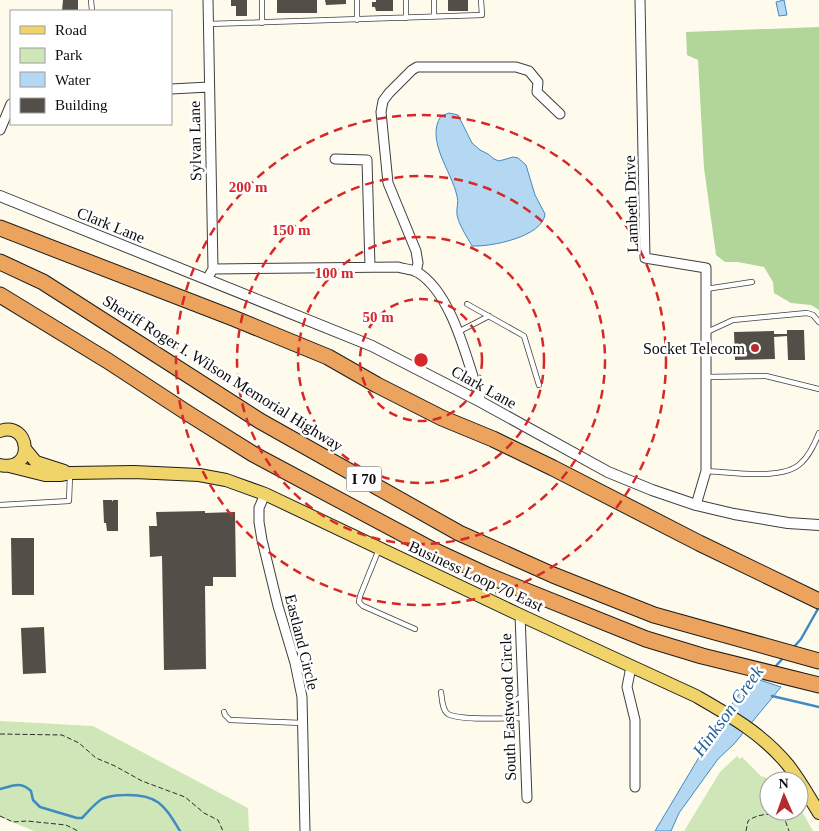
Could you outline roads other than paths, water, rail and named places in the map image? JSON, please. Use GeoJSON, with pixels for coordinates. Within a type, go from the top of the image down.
{"type":"FeatureCollection","features":[{"type":"Feature","properties":{"kind":"highway"},"geometry":{"type":"LineString","coordinates":[[0,228],[233,318],[328,357],[377,385],[442,418],[493,439],[545,464],[819,601]]}},
{"type":"Feature","properties":{"kind":"highway","name":"Sheriff Roger I. Wilson Memorial Highway"},"geometry":{"type":"LineString","coordinates":[[0,262],[43,282],[260,421],[459,532],[553,575],[654,615],[819,661]]}},
{"type":"Feature","properties":{"kind":"highway","name":"I 70"},"geometry":{"type":"LineString","coordinates":[[0,295],[108,360],[253,454],[431,549],[490,576],[646,639],[748,668],[819,685]]}},
{"type":"Feature","properties":{"kind":"main road","name":"Business Loop 70 East"},"geometry":{"type":"LineString","coordinates":[[0,431],[5,429],[13,430],[20,434],[25,441],[26,450],[32,459],[42,465],[71,472],[198,475],[226,480],[266,494],[520,615],[696,696],[735,719],[763,739],[797,777],[819,813]]}},
{"type":"Feature","properties":{"kind":"main road"},"geometry":{"type":"LineString","coordinates":[[5,466],[17,464],[23,458],[26,450]]}},
{"type":"Feature","properties":{"kind":"main road","name":"Business Loop 70 East"},"geometry":{"type":"LineString","coordinates":[[5,466],[45,476],[71,472]]}},
{"type":"Feature","properties":{"kind":"street","name":"Sylvan Lane"},"geometry":{"type":"LineString","coordinates":[[207,281],[213,269],[208,0]]}},
{"type":"Feature","properties":{"kind":"street","name":"Lambeth Drive"},"geometry":{"type":"LineString","coordinates":[[640,0],[645,258],[706,268],[706,471],[696,505]]}},
{"type":"Feature","properties":{"kind":"street"},"geometry":{"type":"LineString","coordinates":[[416,272],[418,257],[388,183],[380,112],[383,101],[389,93],[417,67],[516,67],[529,71],[538,82],[537,92],[560,114]]}},
{"type":"Feature","properties":{"kind":"street"},"geometry":{"type":"LineString","coordinates":[[172,89],[209,87]]}},
{"type":"Feature","properties":{"kind":"street"},"geometry":{"type":"LineString","coordinates":[[0,130],[10,106]]}},
{"type":"Feature","properties":{"kind":"street"},"geometry":{"type":"LineString","coordinates":[[335,159],[368,160],[370,267]]}},
{"type":"Feature","properties":{"kind":"street","name":"Clark Lane"},"geometry":{"type":"LineString","coordinates":[[0,196],[372,346],[481,402],[608,472],[652,490],[696,505],[757,518],[819,525]]}},
{"type":"Feature","properties":{"kind":"street"},"geometry":{"type":"LineString","coordinates":[[213,269],[398,267],[416,272],[429,282],[444,300],[458,332],[481,402]]}},
{"type":"Feature","properties":{"kind":"street","name":"Eastland Circle"},"geometry":{"type":"LineString","coordinates":[[266,494],[259,508],[258,522],[278,606],[295,663],[302,698],[305,831]]}},
{"type":"Feature","properties":{"kind":"street","name":"South Eastwood Circle"},"geometry":{"type":"LineString","coordinates":[[520,615],[527,798]]}},
{"type":"Feature","properties":{"kind":"street"},"geometry":{"type":"LineString","coordinates":[[631,667],[627,688],[634,720],[635,787]]}},
{"type":"Feature","properties":{"kind":"lane"},"geometry":{"type":"LineString","coordinates":[[262,0],[262,23]]}},
{"type":"Feature","properties":{"kind":"lane"},"geometry":{"type":"LineString","coordinates":[[357,0],[357,20]]}},
{"type":"Feature","properties":{"kind":"lane"},"geometry":{"type":"LineString","coordinates":[[406,0],[406,18]]}},
{"type":"Feature","properties":{"kind":"lane"},"geometry":{"type":"LineString","coordinates":[[434,0],[434,17]]}},
{"type":"Feature","properties":{"kind":"lane"},"geometry":{"type":"LineString","coordinates":[[208,24],[482,15],[481,0]]}},
{"type":"Feature","properties":{"kind":"lane"},"geometry":{"type":"LineString","coordinates":[[706,289],[752,282]]}},
{"type":"Feature","properties":{"kind":"lane"},"geometry":{"type":"LineString","coordinates":[[466,304],[524,336],[539,385]]}},
{"type":"Feature","properties":{"kind":"lane"},"geometry":{"type":"LineString","coordinates":[[706,333],[733,320],[807,313],[813,314],[819,322]]}},
{"type":"Feature","properties":{"kind":"lane"},"geometry":{"type":"LineString","coordinates":[[458,332],[489,316]]}},
{"type":"Feature","properties":{"kind":"lane"},"geometry":{"type":"LineString","coordinates":[[706,377],[766,376],[819,389]]}},
{"type":"Feature","properties":{"kind":"lane"},"geometry":{"type":"LineString","coordinates":[[706,471],[766,474],[785,472],[801,464],[819,433]]}},
{"type":"Feature","properties":{"kind":"lane"},"geometry":{"type":"LineString","coordinates":[[0,505],[69,502],[71,472]]}},
{"type":"Feature","properties":{"kind":"lane"},"geometry":{"type":"LineString","coordinates":[[380,548],[359,602],[363,606],[415,629]]}},
{"type":"Feature","properties":{"kind":"lane"},"geometry":{"type":"LineString","coordinates":[[441,692],[444,709],[447,714],[474,718],[524,718]]}},
{"type":"Feature","properties":{"kind":"lane"},"geometry":{"type":"LineString","coordinates":[[513,718],[511,713],[512,702],[516,698],[523,697]]}},
{"type":"Feature","properties":{"kind":"lane"},"geometry":{"type":"LineString","coordinates":[[224,712],[224,715],[230,720],[302,723]]}},
{"type":"Feature","properties":{"kind":"water"},"geometry":{"type":"Polygon","coordinates":[[[784,0],[787,15],[779,16],[776,2],[784,0]]]}},
{"type":"Feature","properties":{"kind":"water"},"geometry":{"type":"Polygon","coordinates":[[[449,113],[458,115],[472,143],[480,150],[499,161],[513,157],[518,158],[526,165],[535,195],[545,214],[542,222],[535,229],[514,239],[491,245],[472,246],[458,219],[457,196],[441,156],[436,135],[437,125],[441,116],[449,113]]]}},
{"type":"Feature","properties":{"kind":"water"},"geometry":{"type":"Polygon","coordinates":[[[751,677],[781,687],[734,744],[718,759],[679,813],[671,831],[655,831],[723,717],[751,677]]]}},
{"type":"Feature","properties":{"kind":"waterway","name":"Hinkson Creek"},"geometry":{"type":"LineString","coordinates":[[793,648],[801,639],[819,607]]}},
{"type":"Feature","properties":{"kind":"waterway","name":"Hinkson Creek"},"geometry":{"type":"LineString","coordinates":[[774,668],[784,657]]}},
{"type":"Feature","properties":{"kind":"waterway"},"geometry":{"type":"LineString","coordinates":[[772,696],[819,707]]}},
{"type":"Feature","properties":{"kind":"waterway"},"geometry":{"type":"LineString","coordinates":[[0,789],[16,785],[23,786],[31,791],[33,800],[40,807],[77,818],[82,818],[96,803],[105,798],[122,795],[145,797],[159,803],[180,831]]}},
{"type":"Feature","properties":{"kind":"place","name":"Socket Telecom"},"geometry":{"type":"Point","coordinates":[755,348]}}]}
